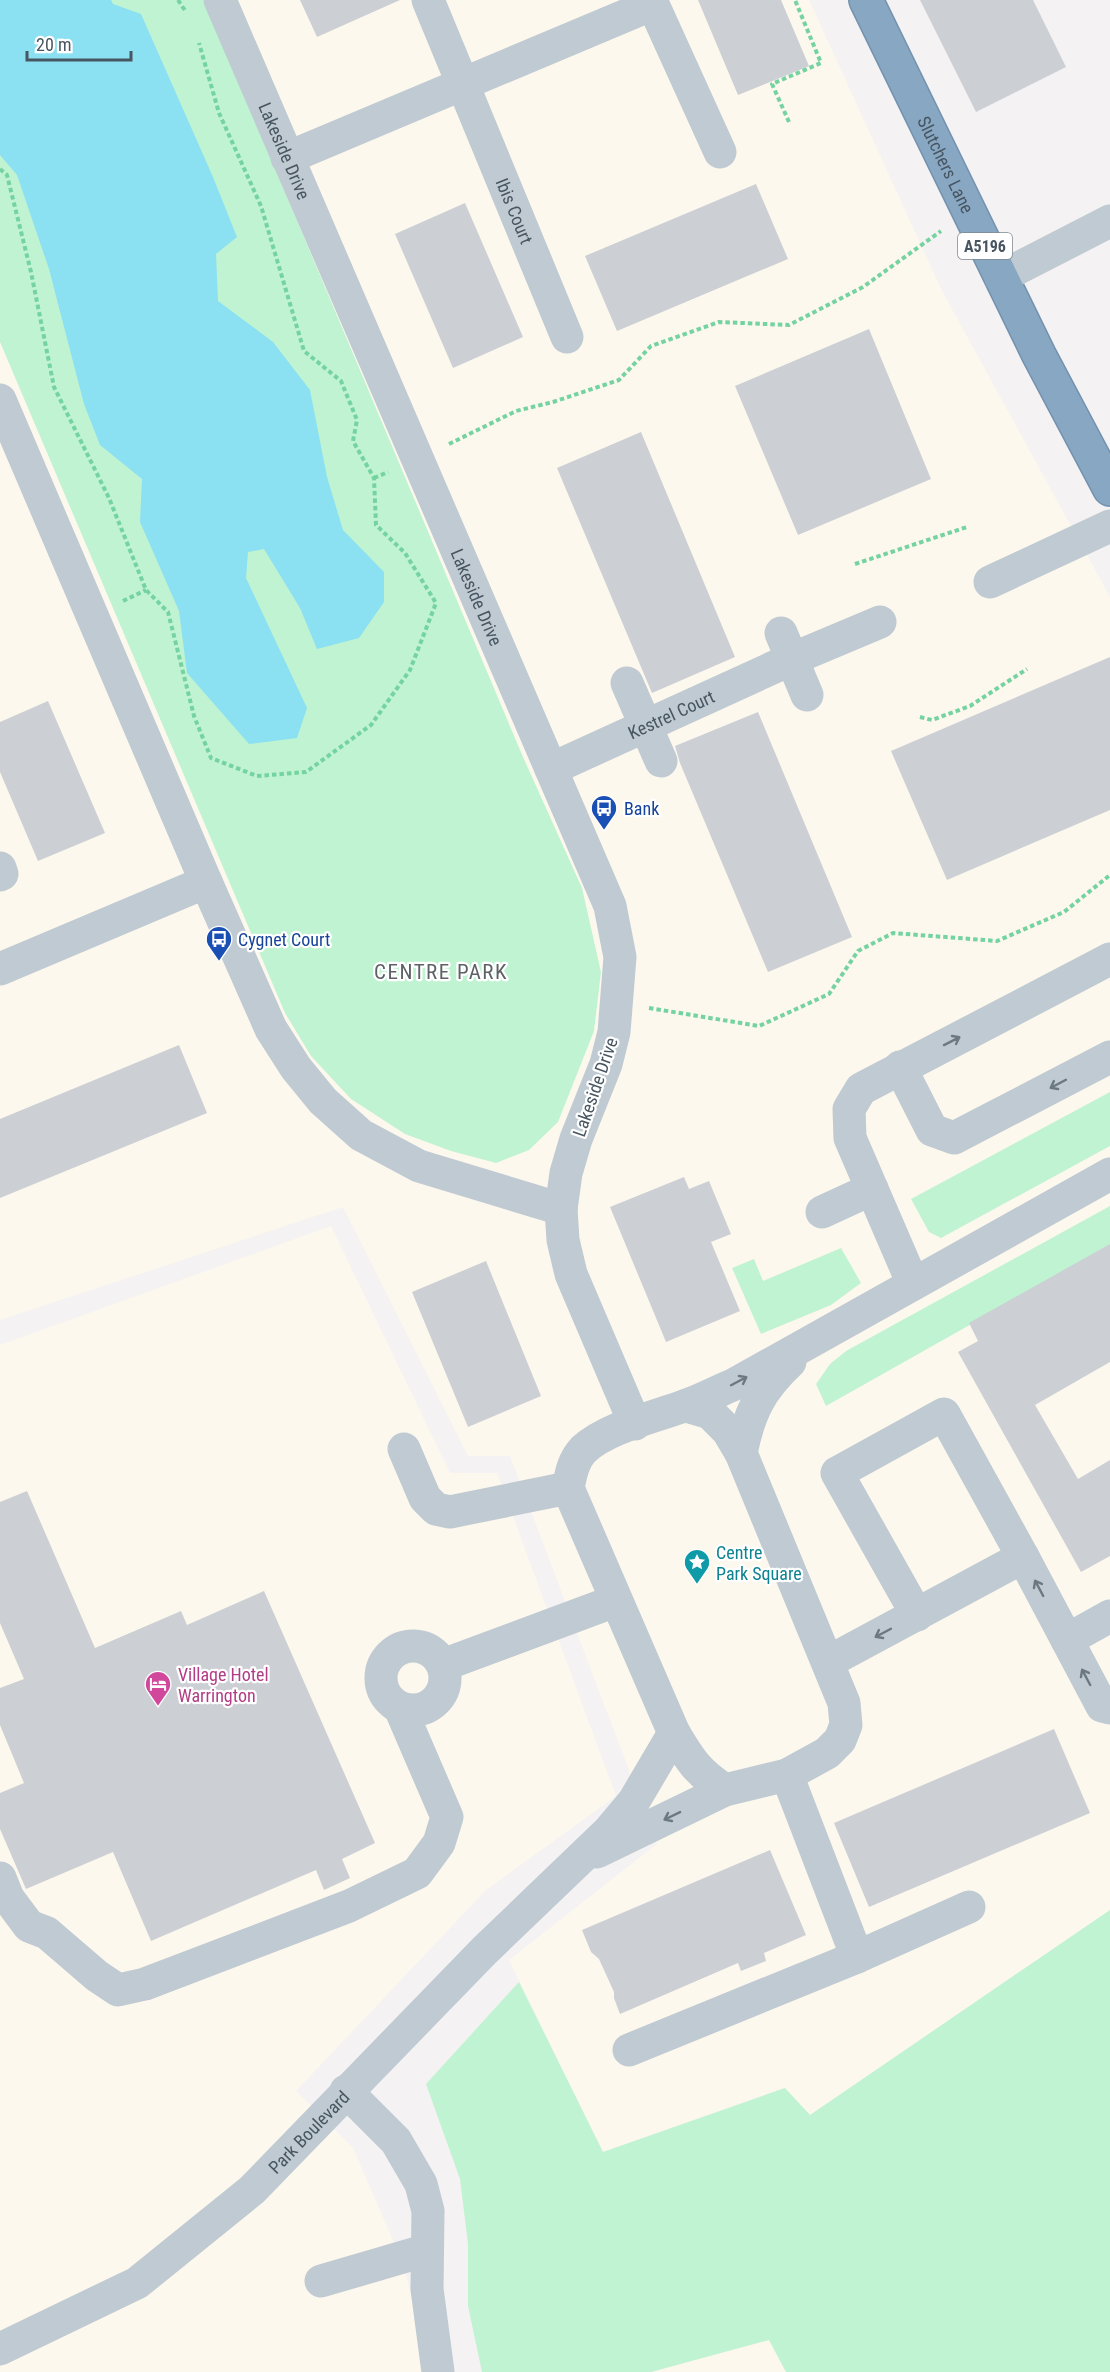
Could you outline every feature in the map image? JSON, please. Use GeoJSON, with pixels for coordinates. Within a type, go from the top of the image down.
{"type":"FeatureCollection","features":[{"type":"Feature","properties":{"kind":"highway","name":"Slutchers Lane"},"geometry":{"type":"LineString","coordinates":[[866,0],[1039,356],[1110,489]]}},
{"type":"Feature","properties":{"kind":"street","name":"Lakeside Drive"},"geometry":{"type":"LineString","coordinates":[[220,0],[609,906],[620,957],[614,1032],[606,1064],[576,1139],[566,1173],[561,1209],[563,1240],[571,1274],[635,1424]]}},
{"type":"Feature","properties":{"kind":"street","name":"Ibis Court"},"geometry":{"type":"LineString","coordinates":[[428,0],[567,337]]}},
{"type":"Feature","properties":{"kind":"street"},"geometry":{"type":"LineString","coordinates":[[288,158],[652,2],[720,152]]}},
{"type":"Feature","properties":{"kind":"street"},"geometry":{"type":"LineString","coordinates":[[1001,277],[1110,221]]}},
{"type":"Feature","properties":{"kind":"street"},"geometry":{"type":"LineString","coordinates":[[0,400],[271,1029],[296,1068],[323,1101],[361,1135],[419,1166],[561,1209]]}},
{"type":"Feature","properties":{"kind":"street"},"geometry":{"type":"LineString","coordinates":[[990,582],[1110,526]]}},
{"type":"Feature","properties":{"kind":"street","name":"Kestrel Court"},"geometry":{"type":"LineString","coordinates":[[551,769],[647,726],[786,646],[880,622]]}},
{"type":"Feature","properties":{"kind":"street"},"geometry":{"type":"LineString","coordinates":[[786,646],[807,695]]}},
{"type":"Feature","properties":{"kind":"street"},"geometry":{"type":"LineString","coordinates":[[627,683],[661,761]]}},
{"type":"Feature","properties":{"kind":"street"},"geometry":{"type":"LineString","coordinates":[[0,868],[2,874],[0,875]]}},
{"type":"Feature","properties":{"kind":"street"},"geometry":{"type":"LineString","coordinates":[[0,969],[206,882]]}},
{"type":"Feature","properties":{"kind":"street"},"geometry":{"type":"LineString","coordinates":[[913,1284],[850,1137],[849,1109],[861,1089],[1110,960]]}},
{"type":"Feature","properties":{"kind":"street"},"geometry":{"type":"LineString","coordinates":[[900,1067],[932,1130],[954,1138],[1110,1057]]}},
{"type":"Feature","properties":{"kind":"street"},"geometry":{"type":"LineString","coordinates":[[686,1406],[710,1413],[728,1431],[741,1453],[844,1703],[846,1725],[840,1740],[827,1753],[787,1775],[725,1790],[704,1776],[688,1758],[674,1733],[568,1488],[572,1466],[583,1450],[600,1438],[686,1406],[735,1384],[1110,1174]]}},
{"type":"Feature","properties":{"kind":"street"},"geometry":{"type":"LineString","coordinates":[[822,1212],[872,1189]]}},
{"type":"Feature","properties":{"kind":"street"},"geometry":{"type":"LineString","coordinates":[[741,1453],[746,1426],[756,1402],[773,1378],[813,1340]]}},
{"type":"Feature","properties":{"kind":"street"},"geometry":{"type":"LineString","coordinates":[[917,1615],[837,1473],[944,1414],[1102,1706],[1110,1708]]}},
{"type":"Feature","properties":{"kind":"street"},"geometry":{"type":"LineString","coordinates":[[404,1449],[425,1498],[436,1509],[450,1512],[568,1488]]}},
{"type":"Feature","properties":{"kind":"street"},"geometry":{"type":"LineString","coordinates":[[828,1662],[1023,1557]]}},
{"type":"Feature","properties":{"kind":"street"},"geometry":{"type":"LineString","coordinates":[[443,1665],[615,1601]]}},
{"type":"Feature","properties":{"kind":"street"},"geometry":{"type":"LineString","coordinates":[[1067,1640],[1110,1616]]}},
{"type":"Feature","properties":{"kind":"street"},"geometry":{"type":"LineString","coordinates":[[410,1646],[420,1647],[437,1656],[443,1665],[446,1676],[445,1687],[440,1697],[432,1705],[422,1710],[411,1711],[400,1708],[384,1693],[381,1673],[391,1655],[399,1649],[410,1646]]}},
{"type":"Feature","properties":{"kind":"street"},"geometry":{"type":"LineString","coordinates":[[0,1878],[8,1898],[29,1926],[47,1933],[97,1976],[118,1990],[145,1984],[349,1905],[417,1873],[439,1843],[447,1817],[400,1708]]}},
{"type":"Feature","properties":{"kind":"street","name":"Park Boulevard"},"geometry":{"type":"LineString","coordinates":[[0,2349],[137,2283],[252,2190],[484,1951],[608,1832],[634,1801],[674,1733]]}},
{"type":"Feature","properties":{"kind":"street"},"geometry":{"type":"LineString","coordinates":[[787,1775],[857,1957]]}},
{"type":"Feature","properties":{"kind":"street","name":"Park Boulevard"},"geometry":{"type":"LineString","coordinates":[[577,1862],[725,1790]]}},
{"type":"Feature","properties":{"kind":"street"},"geometry":{"type":"LineString","coordinates":[[629,2050],[857,1957],[969,1907]]}},
{"type":"Feature","properties":{"kind":"street"},"geometry":{"type":"LineString","coordinates":[[346,2091],[396,2141],[421,2184],[428,2211],[427,2289],[438,2372]]}},
{"type":"Feature","properties":{"kind":"street"},"geometry":{"type":"LineString","coordinates":[[321,2281],[427,2250]]}},
{"type":"Feature","properties":{"kind":"path"},"geometry":{"type":"LineString","coordinates":[[178,0],[192,19]]}},
{"type":"Feature","properties":{"kind":"path"},"geometry":{"type":"LineString","coordinates":[[789,122],[772,84],[821,63],[795,0]]}},
{"type":"Feature","properties":{"kind":"path"},"geometry":{"type":"LineString","coordinates":[[0,169],[7,175],[31,272],[54,387],[109,498],[146,590],[168,612],[194,716],[211,758],[257,776],[306,772],[371,725],[410,670],[436,603],[405,553],[376,525],[374,478],[353,441],[357,420],[341,381],[304,351],[261,206],[219,114],[198,40]]}},
{"type":"Feature","properties":{"kind":"path"},"geometry":{"type":"LineString","coordinates":[[374,478],[516,411],[553,402],[619,380],[651,346],[718,322],[789,325],[863,287],[968,211]]}},
{"type":"Feature","properties":{"kind":"path"},"geometry":{"type":"LineString","coordinates":[[855,564],[967,527]]}},
{"type":"Feature","properties":{"kind":"path"},"geometry":{"type":"LineString","coordinates":[[920,717],[932,720],[970,706],[1027,669]]}},
{"type":"Feature","properties":{"kind":"path"},"geometry":{"type":"LineString","coordinates":[[618,1002],[759,1026],[830,994],[858,951],[892,933],[998,941],[1065,912],[1110,875]]}},
{"type":"Feature","properties":{"kind":"shaded area","name":"CENTRE PARK"},"geometry":{"type":"Polygon","coordinates":[[[0,0],[809,0],[942,291],[1110,597],[1110,1910],[810,2115],[784,2088],[603,2152],[509,1960],[657,1844],[510,1456],[468,1456],[343,1207],[0,1320],[0,0]]]}},
{"type":"Feature","properties":{"kind":"shaded area"},"geometry":{"type":"Polygon","coordinates":[[[331,1226],[450,1473],[497,1473],[616,1796],[486,1890],[296,2091],[353,2148],[402,2261],[432,2372],[0,2372],[0,1345],[331,1226]]]}},
{"type":"Feature","properties":{"kind":"shaded area"},"geometry":{"type":"Polygon","coordinates":[[[769,2340],[786,2372],[651,2372],[769,2340]]]}},
{"type":"Feature","properties":{"kind":"green space"},"geometry":{"type":"Polygon","coordinates":[[[0,0],[204,0],[523,757],[582,888],[601,972],[594,1031],[558,1122],[529,1150],[496,1163],[451,1151],[405,1134],[351,1099],[311,1056],[285,1013],[0,342],[0,0]]]}},
{"type":"Feature","properties":{"kind":"green space"},"geometry":{"type":"Polygon","coordinates":[[[1110,1092],[1110,1146],[941,1238],[929,1232],[911,1199],[1110,1092]]]}},
{"type":"Feature","properties":{"kind":"green space"},"geometry":{"type":"Polygon","coordinates":[[[1110,1206],[1110,1246],[826,1406],[816,1384],[830,1364],[846,1351],[1110,1206]]]}},
{"type":"Feature","properties":{"kind":"green space"},"geometry":{"type":"Polygon","coordinates":[[[841,1248],[861,1283],[831,1305],[761,1334],[732,1268],[754,1259],[763,1281],[841,1248]]]}},
{"type":"Feature","properties":{"kind":"green space"},"geometry":{"type":"Polygon","coordinates":[[[1110,1910],[1110,2372],[786,2372],[769,2340],[651,2372],[482,2372],[468,2306],[468,2244],[460,2179],[426,2084],[519,1982],[603,2152],[785,2088],[810,2115],[1110,1910]]]}},
{"type":"Feature","properties":{"kind":"water"},"geometry":{"type":"Polygon","coordinates":[[[0,0],[111,0],[113,4],[141,14],[237,237],[216,254],[218,301],[273,342],[310,390],[327,477],[343,530],[384,572],[384,602],[359,638],[317,649],[300,608],[264,549],[248,552],[246,578],[307,708],[297,738],[249,744],[187,673],[179,611],[140,522],[142,479],[100,445],[84,404],[49,269],[17,175],[0,155],[0,0]]]}},
{"type":"Feature","properties":{"kind":"building"},"geometry":{"type":"Polygon","coordinates":[[[300,0],[400,0],[317,37],[300,0]]]}},
{"type":"Feature","properties":{"kind":"building"},"geometry":{"type":"Polygon","coordinates":[[[698,0],[781,0],[809,66],[738,95],[698,0]]]}},
{"type":"Feature","properties":{"kind":"building"},"geometry":{"type":"Polygon","coordinates":[[[920,0],[1033,0],[1066,67],[976,112],[920,0]]]}},
{"type":"Feature","properties":{"kind":"building"},"geometry":{"type":"Polygon","coordinates":[[[756,184],[788,259],[617,331],[585,256],[756,184]]]}},
{"type":"Feature","properties":{"kind":"building"},"geometry":{"type":"Polygon","coordinates":[[[465,203],[523,337],[453,368],[395,234],[465,203]]]}},
{"type":"Feature","properties":{"kind":"building"},"geometry":{"type":"Polygon","coordinates":[[[869,329],[931,479],[798,535],[735,386],[869,329]]]}},
{"type":"Feature","properties":{"kind":"building"},"geometry":{"type":"Polygon","coordinates":[[[641,432],[735,657],[652,693],[557,468],[641,432]]]}},
{"type":"Feature","properties":{"kind":"building"},"geometry":{"type":"Polygon","coordinates":[[[1110,657],[1110,810],[947,880],[891,751],[1110,657]]]}},
{"type":"Feature","properties":{"kind":"building"},"geometry":{"type":"Polygon","coordinates":[[[48,701],[105,833],[38,861],[0,772],[0,722],[48,701]]]}},
{"type":"Feature","properties":{"kind":"building"},"geometry":{"type":"Polygon","coordinates":[[[758,712],[852,937],[768,972],[680,763],[675,746],[758,712]]]}},
{"type":"Feature","properties":{"kind":"building"},"geometry":{"type":"Polygon","coordinates":[[[179,1045],[207,1113],[0,1198],[0,1119],[179,1045]]]}},
{"type":"Feature","properties":{"kind":"building"},"geometry":{"type":"Polygon","coordinates":[[[684,1177],[689,1189],[709,1181],[731,1234],[711,1242],[740,1311],[666,1342],[610,1207],[684,1177]]]}},
{"type":"Feature","properties":{"kind":"building"},"geometry":{"type":"Polygon","coordinates":[[[1110,1244],[1110,1362],[1035,1405],[1078,1479],[1110,1460],[1110,1556],[1081,1572],[958,1352],[978,1341],[969,1323],[1110,1244]]]}},
{"type":"Feature","properties":{"kind":"building"},"geometry":{"type":"Polygon","coordinates":[[[486,1261],[541,1396],[468,1427],[412,1292],[486,1261]]]}},
{"type":"Feature","properties":{"kind":"building","name":"Village Hotel Warrington"},"geometry":{"type":"Polygon","coordinates":[[[27,1491],[95,1648],[181,1611],[187,1625],[264,1591],[375,1843],[342,1859],[350,1878],[324,1890],[316,1870],[151,1941],[113,1852],[26,1889],[0,1829],[0,1793],[24,1783],[0,1725],[0,1688],[24,1679],[0,1623],[0,1502],[27,1491]]]}},
{"type":"Feature","properties":{"kind":"building"},"geometry":{"type":"Polygon","coordinates":[[[1054,1729],[1090,1813],[869,1907],[834,1823],[1054,1729]]]}},
{"type":"Feature","properties":{"kind":"building"},"geometry":{"type":"Polygon","coordinates":[[[770,1850],[806,1935],[764,1953],[766,1961],[741,1971],[738,1963],[620,2014],[614,1992],[599,1959],[591,1952],[582,1930],[770,1850]]]}},
{"type":"Feature","properties":{"kind":"place","name":"Bank"},"geometry":{"type":"Point","coordinates":[604,831]}},
{"type":"Feature","properties":{"kind":"place","name":"Cygnet Court"},"geometry":{"type":"Point","coordinates":[219,962]}},
{"type":"Feature","properties":{"kind":"place","name":"Centre Park Square"},"geometry":{"type":"Point","coordinates":[697,1585]}},
{"type":"Feature","properties":{"kind":"place","name":"Village Hotel Warrington"},"geometry":{"type":"Point","coordinates":[158,1707]}},
{"type":"Feature","properties":{"kind":"district","name":"CENTRE PARK"},"geometry":{"type":"Point","coordinates":[441,972]}}]}
